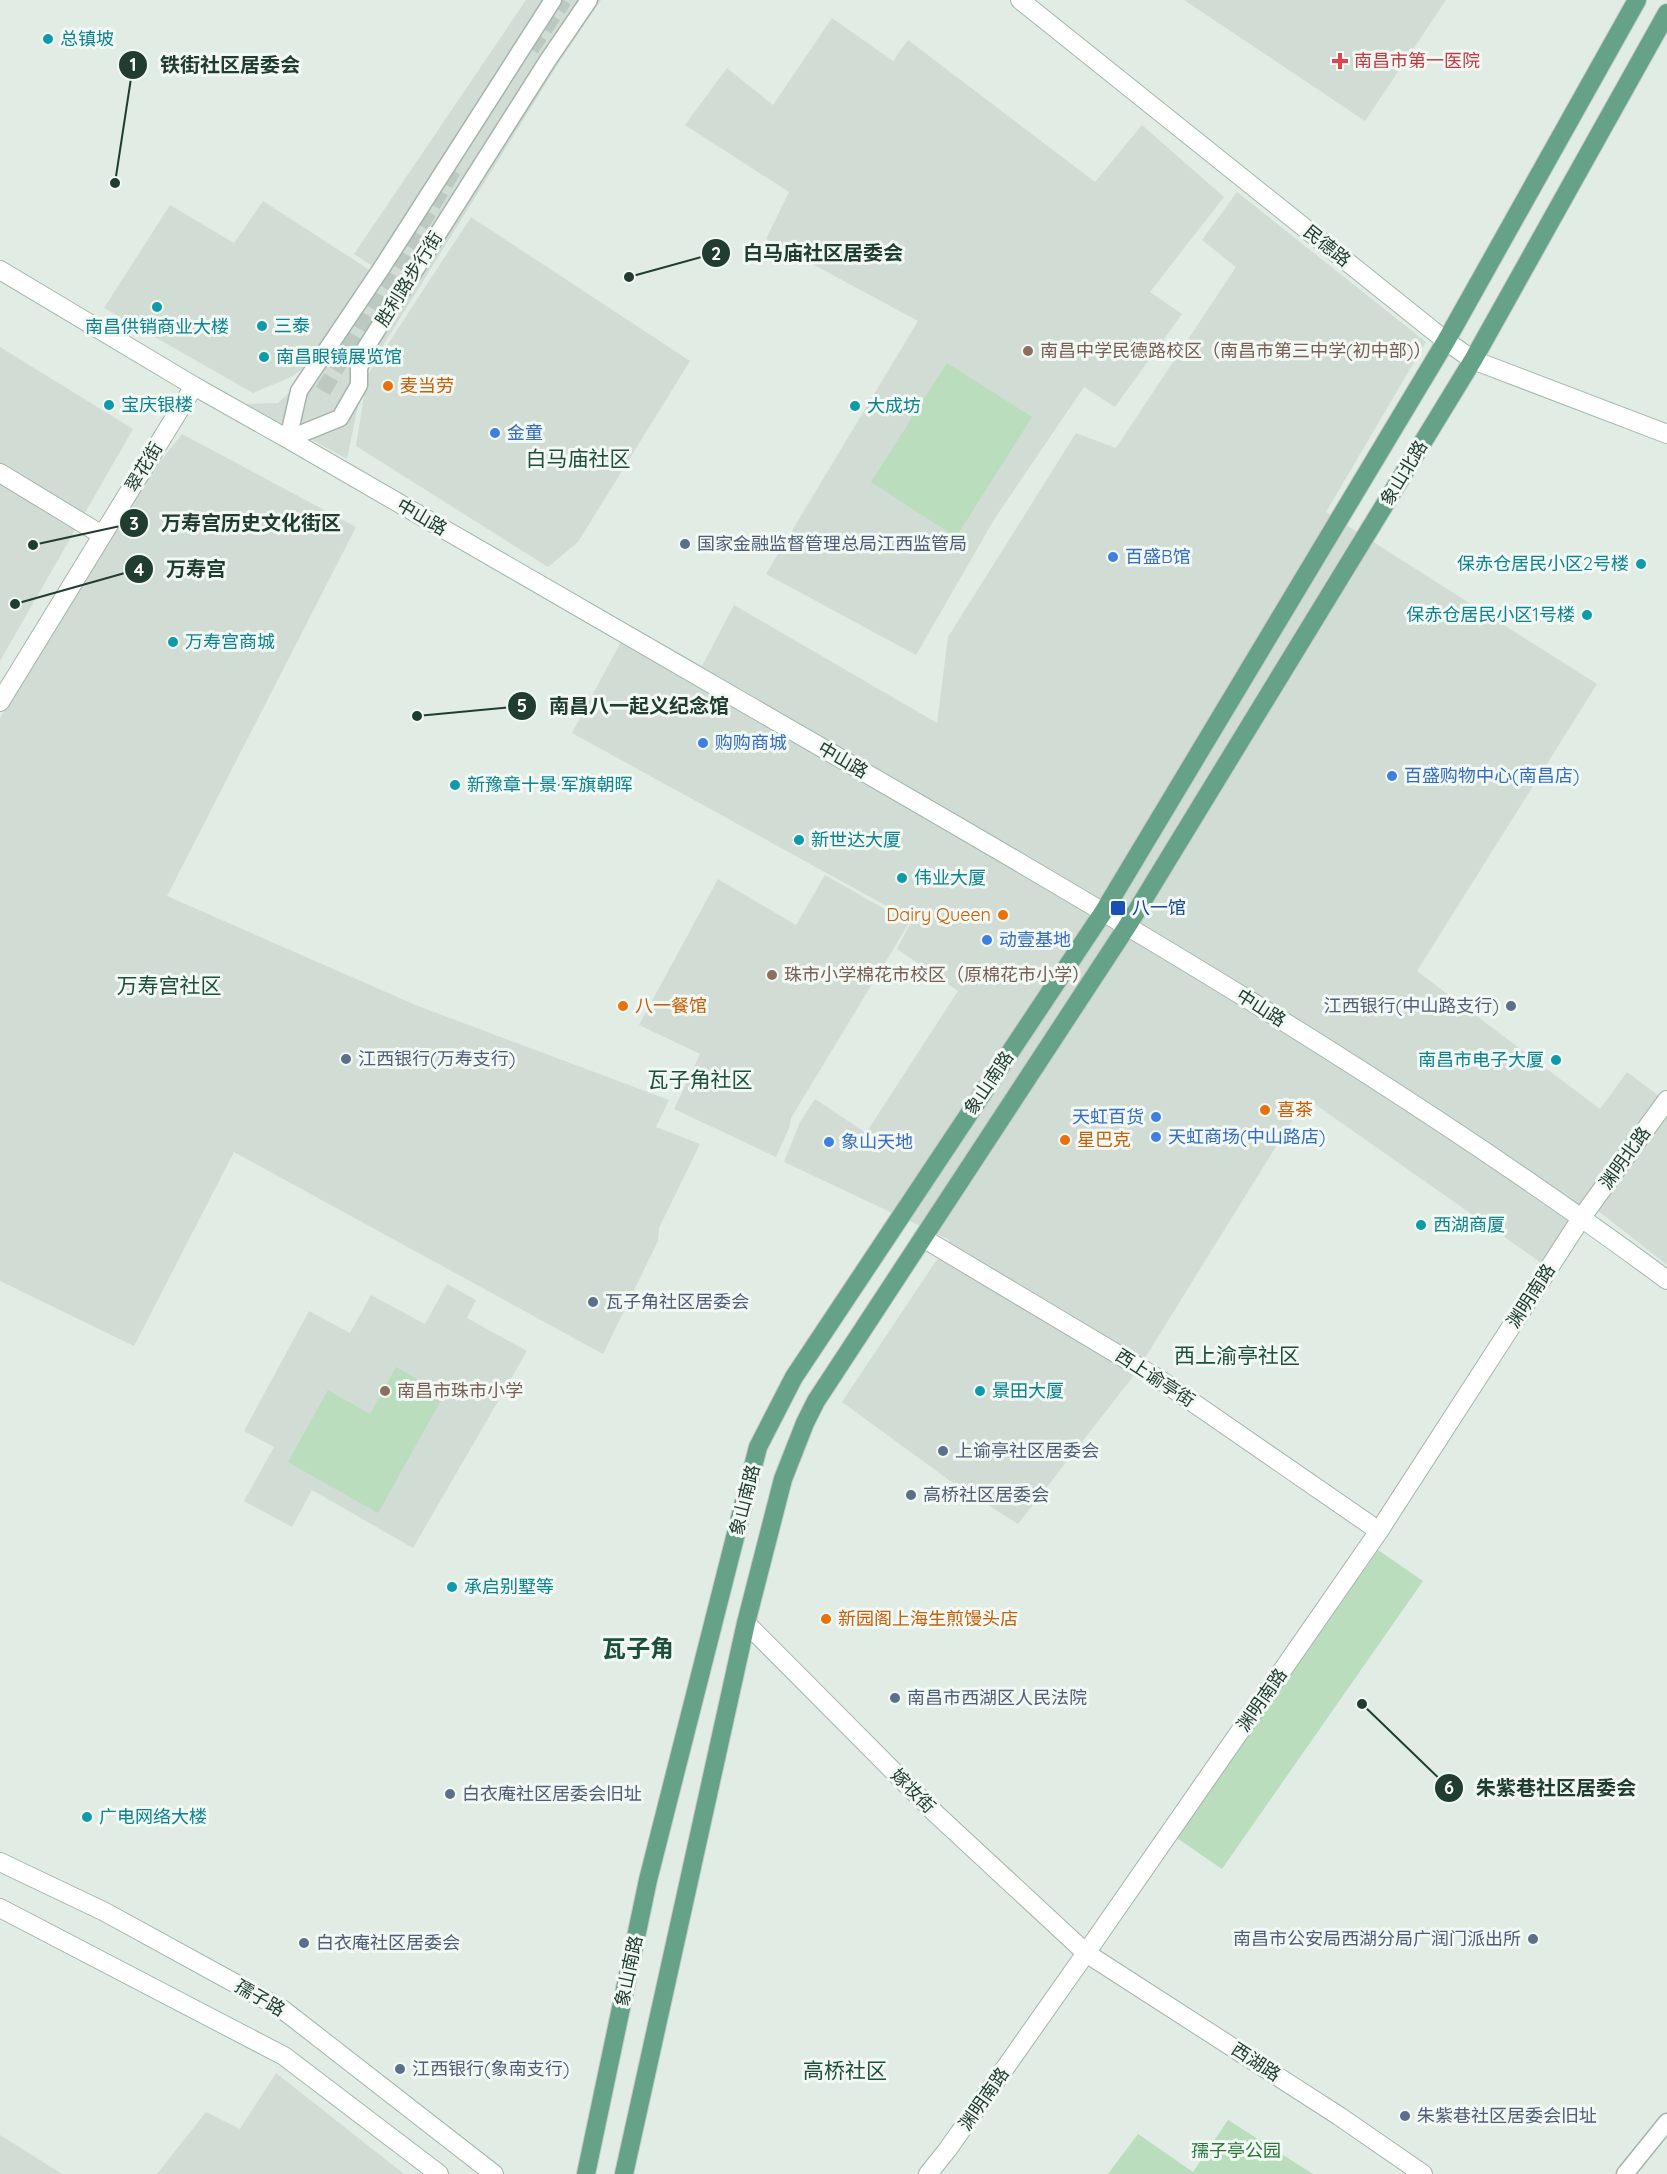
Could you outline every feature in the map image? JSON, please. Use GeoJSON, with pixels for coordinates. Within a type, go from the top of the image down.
{"type":"FeatureCollection","features":[{"type":"Feature","properties":{"kind":"main road","name":"民德路"},"geometry":{"type":"LineString","coordinates":[[1020,0],[1446,341],[1473,360],[1667,434]]}},
{"type":"Feature","properties":{"kind":"main road","name":"象山北路"},"geometry":{"type":"LineString","coordinates":[[1104,910],[1446,341],[1637,0]]}},
{"type":"Feature","properties":{"kind":"main road","name":"象山北路"},"geometry":{"type":"LineString","coordinates":[[1128,926],[1473,360],[1667,13]]}},
{"type":"Feature","properties":{"kind":"main road","name":"中山路"},"geometry":{"type":"LineString","coordinates":[[0,270],[194,386],[1104,910],[1365,1072],[1582,1217],[1667,1280]]}},
{"type":"Feature","properties":{"kind":"main road","name":"翠花街"},"geometry":{"type":"LineString","coordinates":[[0,702],[194,386]]}},
{"type":"Feature","properties":{"kind":"main road"},"geometry":{"type":"LineString","coordinates":[[0,473],[102,536]]}},
{"type":"Feature","properties":{"kind":"main road","name":"象山南路"},"geometry":{"type":"LineString","coordinates":[[586,2174],[648,1880],[758,1447],[794,1377],[1104,910]]}},
{"type":"Feature","properties":{"kind":"main road","name":"象山南路"},"geometry":{"type":"LineString","coordinates":[[624,2174],[746,1623],[783,1479],[805,1423],[816,1401],[1128,926]]}},
{"type":"Feature","properties":{"kind":"main road","name":"渊明北路"},"geometry":{"type":"LineString","coordinates":[[1582,1217],[1667,1100]]}},
{"type":"Feature","properties":{"kind":"main road","name":"渊明南路"},"geometry":{"type":"LineString","coordinates":[[928,2174],[1086,1953],[1379,1531],[1582,1217]]}},
{"type":"Feature","properties":{"kind":"main road","name":"西上谕亭街"},"geometry":{"type":"LineString","coordinates":[[923,1238],[1159,1379],[1379,1531]]}},
{"type":"Feature","properties":{"kind":"main road","name":"嫁妆街"},"geometry":{"type":"LineString","coordinates":[[746,1623],[935,1813],[1086,1953]]}},
{"type":"Feature","properties":{"kind":"main road","name":"孺子路"},"geometry":{"type":"LineString","coordinates":[[0,1862],[105,1912],[282,2009],[494,2174]]}},
{"type":"Feature","properties":{"kind":"main road"},"geometry":{"type":"LineString","coordinates":[[0,1908],[284,2056],[439,2174]]}},
{"type":"Feature","properties":{"kind":"main road","name":"西湖路"},"geometry":{"type":"LineString","coordinates":[[1086,1953],[1339,2116],[1423,2174]]}},
{"type":"Feature","properties":{"kind":"street","name":"胜利路步行街"},"geometry":{"type":"LineString","coordinates":[[288,439],[300,391],[553,0]]}},
{"type":"Feature","properties":{"kind":"street","name":"胜利路步行街"},"geometry":{"type":"LineString","coordinates":[[288,439],[340,418],[359,385],[359,369],[365,349],[548,60],[590,0]]}},
{"type":"Feature","properties":{"kind":"street"},"geometry":{"type":"LineString","coordinates":[[1625,2174],[1667,2122]]}},
{"type":"Feature","properties":{"kind":"shaded area"},"geometry":{"type":"Polygon","coordinates":[[[526,0],[601,0],[558,64],[364,376],[347,459],[246,404],[278,403],[299,384],[377,269],[354,254],[526,0]]]}},
{"type":"Feature","properties":{"kind":"shaded area","name":"南昌市第一医院"},"geometry":{"type":"Polygon","coordinates":[[[1184,0],[1446,0],[1365,121],[1184,0]]]}},
{"type":"Feature","properties":{"kind":"shaded area","name":"南昌中学民德路校区（南昌市第三中学(初中部)）"},"geometry":{"type":"Polygon","coordinates":[[[832,18],[893,61],[908,40],[1095,182],[1142,125],[1224,197],[1150,292],[1182,314],[1115,407],[1084,387],[995,518],[916,655],[766,574],[918,321],[766,239],[789,192],[685,125],[727,68],[773,105],[832,18]]]}},
{"type":"Feature","properties":{"kind":"shaded area"},"geometry":{"type":"Polygon","coordinates":[[[1237,192],[1426,342],[1326,512],[1597,684],[1417,971],[1600,1109],[1627,1072],[1667,1102],[1667,1265],[1588,1203],[1547,1267],[1306,1098],[1135,1374],[1018,1524],[949,1480],[842,1402],[950,1240],[784,1162],[800,1122],[815,1099],[866,1133],[958,991],[897,949],[912,920],[572,733],[630,625],[702,666],[734,605],[937,723],[948,637],[1076,433],[1116,448],[1236,267],[1202,240],[1237,192]]]}},
{"type":"Feature","properties":{"kind":"shaded area"},"geometry":{"type":"Polygon","coordinates":[[[263,201],[371,271],[334,331],[301,370],[291,377],[253,393],[104,308],[170,205],[234,243],[263,201]]]}},
{"type":"Feature","properties":{"kind":"shaded area"},"geometry":{"type":"Polygon","coordinates":[[[471,217],[690,361],[578,542],[548,567],[356,446],[367,376],[471,217]]]}},
{"type":"Feature","properties":{"kind":"shaded area"},"geometry":{"type":"Polygon","coordinates":[[[0,347],[133,429],[0,661],[0,347]]]}},
{"type":"Feature","properties":{"kind":"shaded area","name":"万寿宫商城"},"geometry":{"type":"Polygon","coordinates":[[[182,434],[356,527],[167,896],[418,1006],[669,1100],[656,1127],[700,1144],[659,1228],[658,1241],[603,1354],[234,1152],[134,1346],[0,1281],[0,718],[151,473],[182,434]]]}},
{"type":"Feature","properties":{"kind":"shaded area","name":"珠市小学棉花市校区（原棉花市小学）"},"geometry":{"type":"Polygon","coordinates":[[[825,875],[909,923],[791,1118],[776,1157],[674,1109],[700,1054],[639,1025],[718,879],[796,925],[825,875]]]}},
{"type":"Feature","properties":{"kind":"shaded area","name":"南昌市珠市小学"},"geometry":{"type":"Polygon","coordinates":[[[447,1284],[476,1300],[467,1318],[527,1351],[413,1548],[312,1490],[292,1527],[244,1501],[274,1447],[244,1431],[309,1311],[350,1333],[371,1295],[425,1324],[447,1284]]]}},
{"type":"Feature","properties":{"kind":"shaded area"},"geometry":{"type":"Polygon","coordinates":[[[276,2073],[404,2174],[157,2174],[206,2112],[240,2129],[276,2073]]]}},
{"type":"Feature","properties":{"kind":"shaded area"},"geometry":{"type":"Polygon","coordinates":[[[0,2135],[62,2174],[0,2174],[0,2135]]]}},
{"type":"Feature","properties":{"kind":"green space"},"geometry":{"type":"Polygon","coordinates":[[[947,363],[1032,417],[956,537],[871,482],[947,363]]]}},
{"type":"Feature","properties":{"kind":"green space"},"geometry":{"type":"Polygon","coordinates":[[[396,1367],[444,1395],[378,1513],[288,1462],[328,1390],[370,1414],[396,1367]]]}},
{"type":"Feature","properties":{"kind":"green space"},"geometry":{"type":"Polygon","coordinates":[[[1378,1550],[1423,1581],[1222,1869],[1177,1838],[1378,1550]]]}},
{"type":"Feature","properties":{"kind":"green space","name":"孺子亭公园"},"geometry":{"type":"Polygon","coordinates":[[[1228,2120],[1313,2174],[1108,2174],[1138,2134],[1193,2172],[1228,2120]]]}},
{"type":"Feature","properties":{"kind":"tunnel"},"geometry":{"type":"LineString","coordinates":[[531,49],[564,0]]}},
{"type":"Feature","properties":{"kind":"tunnel"},"geometry":{"type":"LineString","coordinates":[[323,391],[454,169]]}},
{"type":"Feature","properties":{"kind":"place","name":"总镇坡"},"geometry":{"type":"Point","coordinates":[48,39]}},
{"type":"Feature","properties":{"kind":"place","name":"南昌市第一医院"},"geometry":{"type":"Point","coordinates":[1340,61]}},
{"type":"Feature","properties":{"kind":"place","name":"铁街社区居委会"},"geometry":{"type":"Point","coordinates":[115,183]}},
{"type":"Feature","properties":{"kind":"place","name":"白马庙社区居委会"},"geometry":{"type":"Point","coordinates":[629,277]}},
{"type":"Feature","properties":{"kind":"place","name":"南昌供销商业大楼"},"geometry":{"type":"Point","coordinates":[157,307]}},
{"type":"Feature","properties":{"kind":"place","name":"三泰"},"geometry":{"type":"Point","coordinates":[262,326]}},
{"type":"Feature","properties":{"kind":"place","name":"南昌中学民德路校区（南昌市第三中学(初中部)）"},"geometry":{"type":"Point","coordinates":[1028,351]}},
{"type":"Feature","properties":{"kind":"place","name":"南昌眼镜展览馆"},"geometry":{"type":"Point","coordinates":[264,357]}},
{"type":"Feature","properties":{"kind":"place","name":"麦当劳"},"geometry":{"type":"Point","coordinates":[388,386]}},
{"type":"Feature","properties":{"kind":"place","name":"宝庆银楼"},"geometry":{"type":"Point","coordinates":[109,405]}},
{"type":"Feature","properties":{"kind":"place","name":"大成坊"},"geometry":{"type":"Point","coordinates":[855,406]}},
{"type":"Feature","properties":{"kind":"place","name":"金童"},"geometry":{"type":"Point","coordinates":[495,433]}},
{"type":"Feature","properties":{"kind":"place","name":"国家金融监督管理总局江西监管局"},"geometry":{"type":"Point","coordinates":[685,544]}},
{"type":"Feature","properties":{"kind":"place","name":"万寿宫历史文化街区"},"geometry":{"type":"Point","coordinates":[33,545]}},
{"type":"Feature","properties":{"kind":"place","name":"百盛B馆"},"geometry":{"type":"Point","coordinates":[1113,557]}},
{"type":"Feature","properties":{"kind":"place","name":"保赤仓居民小区2号楼"},"geometry":{"type":"Point","coordinates":[1641,564]}},
{"type":"Feature","properties":{"kind":"place","name":"万寿宫"},"geometry":{"type":"Point","coordinates":[15,604]}},
{"type":"Feature","properties":{"kind":"place","name":"保赤仓居民小区1号楼"},"geometry":{"type":"Point","coordinates":[1587,615]}},
{"type":"Feature","properties":{"kind":"place","name":"万寿宫商城"},"geometry":{"type":"Point","coordinates":[173,642]}},
{"type":"Feature","properties":{"kind":"place","name":"南昌八一起义纪念馆"},"geometry":{"type":"Point","coordinates":[417,716]}},
{"type":"Feature","properties":{"kind":"place","name":"购购商城"},"geometry":{"type":"Point","coordinates":[703,743]}},
{"type":"Feature","properties":{"kind":"place","name":"百盛购物中心(南昌店)"},"geometry":{"type":"Point","coordinates":[1392,776]}},
{"type":"Feature","properties":{"kind":"place","name":"新豫章十景·军旗朝晖"},"geometry":{"type":"Point","coordinates":[455,785]}},
{"type":"Feature","properties":{"kind":"place","name":"新世达大厦"},"geometry":{"type":"Point","coordinates":[799,840]}},
{"type":"Feature","properties":{"kind":"place","name":"伟业大厦"},"geometry":{"type":"Point","coordinates":[902,878]}},
{"type":"Feature","properties":{"kind":"place","name":"八一馆"},"geometry":{"type":"Point","coordinates":[1118,908]}},
{"type":"Feature","properties":{"kind":"place","name":"Dairy Queen"},"geometry":{"type":"Point","coordinates":[1003,915]}},
{"type":"Feature","properties":{"kind":"place","name":"动壹基地"},"geometry":{"type":"Point","coordinates":[987,940]}},
{"type":"Feature","properties":{"kind":"place","name":"珠市小学棉花市校区（原棉花市小学）"},"geometry":{"type":"Point","coordinates":[772,975]}},
{"type":"Feature","properties":{"kind":"place","name":"八一餐馆"},"geometry":{"type":"Point","coordinates":[623,1006]}},
{"type":"Feature","properties":{"kind":"place","name":"江西银行(中山路支行)"},"geometry":{"type":"Point","coordinates":[1511,1006]}},
{"type":"Feature","properties":{"kind":"place","name":"江西银行(万寿支行)"},"geometry":{"type":"Point","coordinates":[346,1059]}},
{"type":"Feature","properties":{"kind":"place","name":"南昌市电子大厦"},"geometry":{"type":"Point","coordinates":[1556,1060]}},
{"type":"Feature","properties":{"kind":"place","name":"喜茶"},"geometry":{"type":"Point","coordinates":[1265,1110]}},
{"type":"Feature","properties":{"kind":"place","name":"天虹百货"},"geometry":{"type":"Point","coordinates":[1156,1117]}},
{"type":"Feature","properties":{"kind":"place","name":"天虹商场(中山路店)"},"geometry":{"type":"Point","coordinates":[1156,1137]}},
{"type":"Feature","properties":{"kind":"place","name":"星巴克"},"geometry":{"type":"Point","coordinates":[1065,1140]}},
{"type":"Feature","properties":{"kind":"place","name":"象山天地"},"geometry":{"type":"Point","coordinates":[829,1142]}},
{"type":"Feature","properties":{"kind":"place","name":"西湖商厦"},"geometry":{"type":"Point","coordinates":[1421,1225]}},
{"type":"Feature","properties":{"kind":"place","name":"瓦子角社区居委会"},"geometry":{"type":"Point","coordinates":[593,1302]}},
{"type":"Feature","properties":{"kind":"place","name":"南昌市珠市小学"},"geometry":{"type":"Point","coordinates":[385,1391]}},
{"type":"Feature","properties":{"kind":"place","name":"景田大厦"},"geometry":{"type":"Point","coordinates":[980,1391]}},
{"type":"Feature","properties":{"kind":"place","name":"上谕亭社区居委会"},"geometry":{"type":"Point","coordinates":[943,1451]}},
{"type":"Feature","properties":{"kind":"place","name":"高桥社区居委会"},"geometry":{"type":"Point","coordinates":[911,1495]}},
{"type":"Feature","properties":{"kind":"place","name":"承启别墅等"},"geometry":{"type":"Point","coordinates":[452,1587]}},
{"type":"Feature","properties":{"kind":"place","name":"新园阁上海生煎馒头店"},"geometry":{"type":"Point","coordinates":[826,1619]}},
{"type":"Feature","properties":{"kind":"place","name":"南昌市西湖区人民法院"},"geometry":{"type":"Point","coordinates":[895,1698]}},
{"type":"Feature","properties":{"kind":"place","name":"朱紫巷社区居委会"},"geometry":{"type":"Point","coordinates":[1362,1704]}},
{"type":"Feature","properties":{"kind":"place","name":"白衣庵社区居委会旧址"},"geometry":{"type":"Point","coordinates":[450,1794]}},
{"type":"Feature","properties":{"kind":"place","name":"广电网络大楼"},"geometry":{"type":"Point","coordinates":[87,1817]}},
{"type":"Feature","properties":{"kind":"place","name":"南昌市公安局西湖分局广润门派出所"},"geometry":{"type":"Point","coordinates":[1533,1939]}},
{"type":"Feature","properties":{"kind":"place","name":"白衣庵社区居委会"},"geometry":{"type":"Point","coordinates":[304,1943]}},
{"type":"Feature","properties":{"kind":"place","name":"江西银行(象南支行)"},"geometry":{"type":"Point","coordinates":[400,2069]}},
{"type":"Feature","properties":{"kind":"place","name":"朱紫巷社区居委会旧址"},"geometry":{"type":"Point","coordinates":[1405,2116]}},
{"type":"Feature","properties":{"kind":"district","name":"白马庙社区"},"geometry":{"type":"Point","coordinates":[578,459]}},
{"type":"Feature","properties":{"kind":"district","name":"万寿宫社区"},"geometry":{"type":"Point","coordinates":[169,986]}},
{"type":"Feature","properties":{"kind":"district","name":"瓦子角社区"},"geometry":{"type":"Point","coordinates":[700,1080]}},
{"type":"Feature","properties":{"kind":"district","name":"西上渝亭社区"},"geometry":{"type":"Point","coordinates":[1237,1356]}},
{"type":"Feature","properties":{"kind":"district","name":"瓦子角"},"geometry":{"type":"Point","coordinates":[638,1649]}},
{"type":"Feature","properties":{"kind":"district","name":"高桥社区"},"geometry":{"type":"Point","coordinates":[845,2071]}}]}
